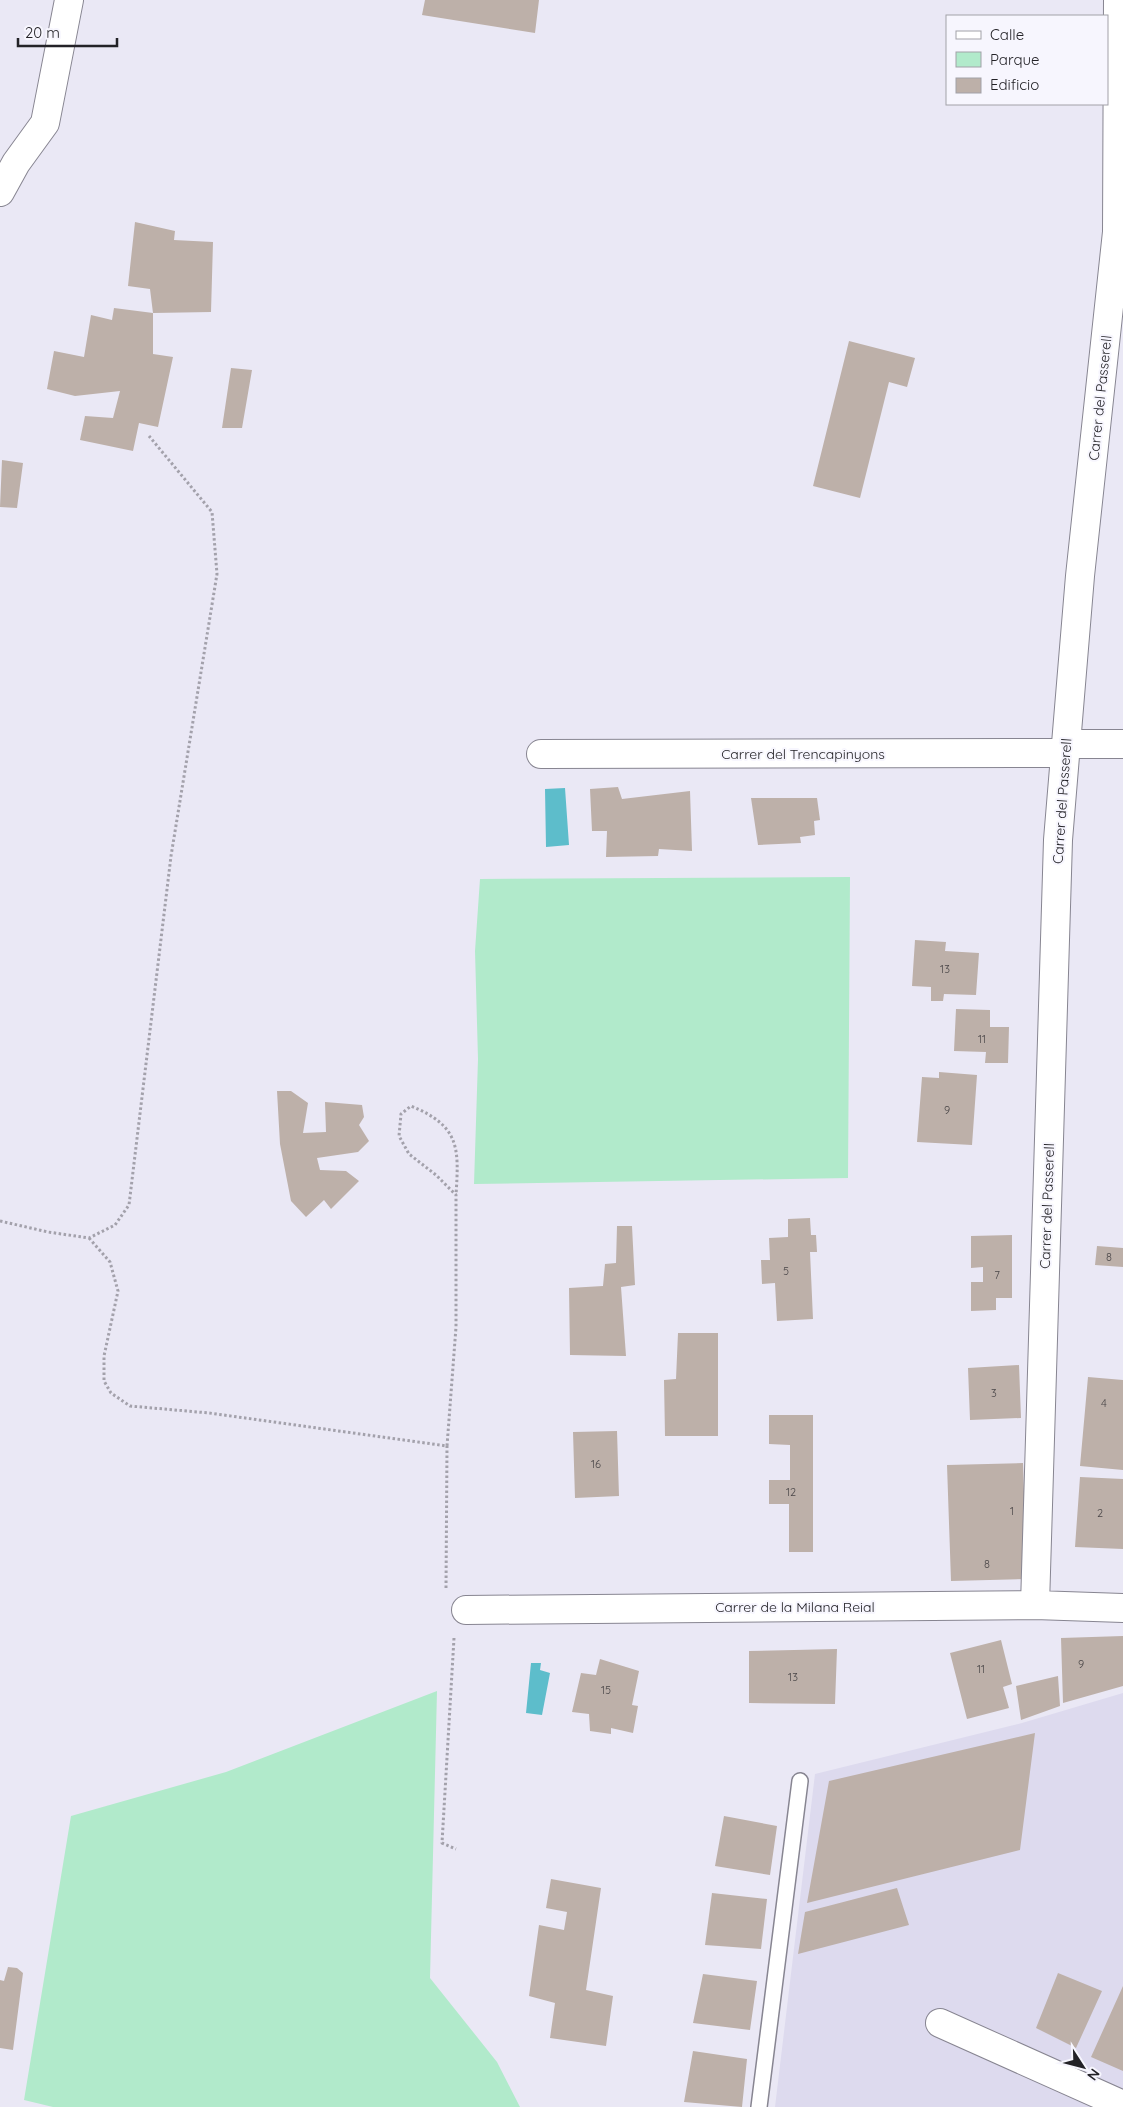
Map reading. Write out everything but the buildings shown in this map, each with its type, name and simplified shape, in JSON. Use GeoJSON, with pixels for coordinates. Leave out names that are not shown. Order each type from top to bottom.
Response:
{"type":"FeatureCollection","features":[{"type":"Feature","properties":{"kind":"street"},"geometry":{"type":"LineString","coordinates":[[0,192],[16,163],[45,123],[69,0]]}},
{"type":"Feature","properties":{"kind":"street","name":"Carrer del Passerell"},"geometry":{"type":"LineString","coordinates":[[1035,1605],[1058,850],[1080,576],[1117,232],[1118,0]]}},
{"type":"Feature","properties":{"kind":"street","name":"Carrer del Trencapinyons"},"geometry":{"type":"LineString","coordinates":[[541,754],[1066,749],[1123,744]]}},
{"type":"Feature","properties":{"kind":"street","name":"Carrer de la Milana Reial"},"geometry":{"type":"LineString","coordinates":[[466,1610],[1035,1605],[1123,1608]]}},
{"type":"Feature","properties":{"kind":"street"},"geometry":{"type":"LineString","coordinates":[[940,2024],[1123,2105]]}},
{"type":"Feature","properties":{"kind":"lane"},"geometry":{"type":"LineString","coordinates":[[759,2107],[800,1781]]}},
{"type":"Feature","properties":{"kind":"path"},"geometry":{"type":"LineString","coordinates":[[0,1221],[48,1232],[89,1238],[114,1225],[129,1205],[171,856],[217,574],[212,512],[149,436]]}},
{"type":"Feature","properties":{"kind":"path"},"geometry":{"type":"LineString","coordinates":[[456,1195],[436,1175],[409,1154],[399,1136],[401,1114],[411,1106],[430,1114],[450,1132],[458,1158],[456,1195],[456,1327],[447,1446],[448,1530],[446,1599],[466,1610],[454,1626],[442,1843],[456,1849]]}},
{"type":"Feature","properties":{"kind":"path"},"geometry":{"type":"LineString","coordinates":[[89,1238],[110,1262],[118,1291],[104,1356],[104,1381],[111,1393],[130,1406],[209,1413],[447,1446]]}},
{"type":"Feature","properties":{"kind":"shaded area"},"geometry":{"type":"Polygon","coordinates":[[[1123,1693],[1123,2107],[775,2107],[815,1774],[1022,1723],[1123,1693]]]}},
{"type":"Feature","properties":{"kind":"green space"},"geometry":{"type":"Polygon","coordinates":[[[850,877],[848,1178],[474,1184],[478,1059],[475,951],[480,879],[850,877]]]}},
{"type":"Feature","properties":{"kind":"green space"},"geometry":{"type":"Polygon","coordinates":[[[437,1691],[430,1978],[497,2062],[520,2107],[53,2107],[24,2100],[71,1816],[226,1772],[437,1691]]]}},
{"type":"Feature","properties":{"kind":"water"},"geometry":{"type":"Polygon","coordinates":[[[565,788],[569,845],[546,847],[545,789],[565,788]]]}},
{"type":"Feature","properties":{"kind":"water"},"geometry":{"type":"Polygon","coordinates":[[[531,1663],[541,1663],[540,1670],[550,1673],[542,1715],[526,1713],[531,1663]]]}}]}
